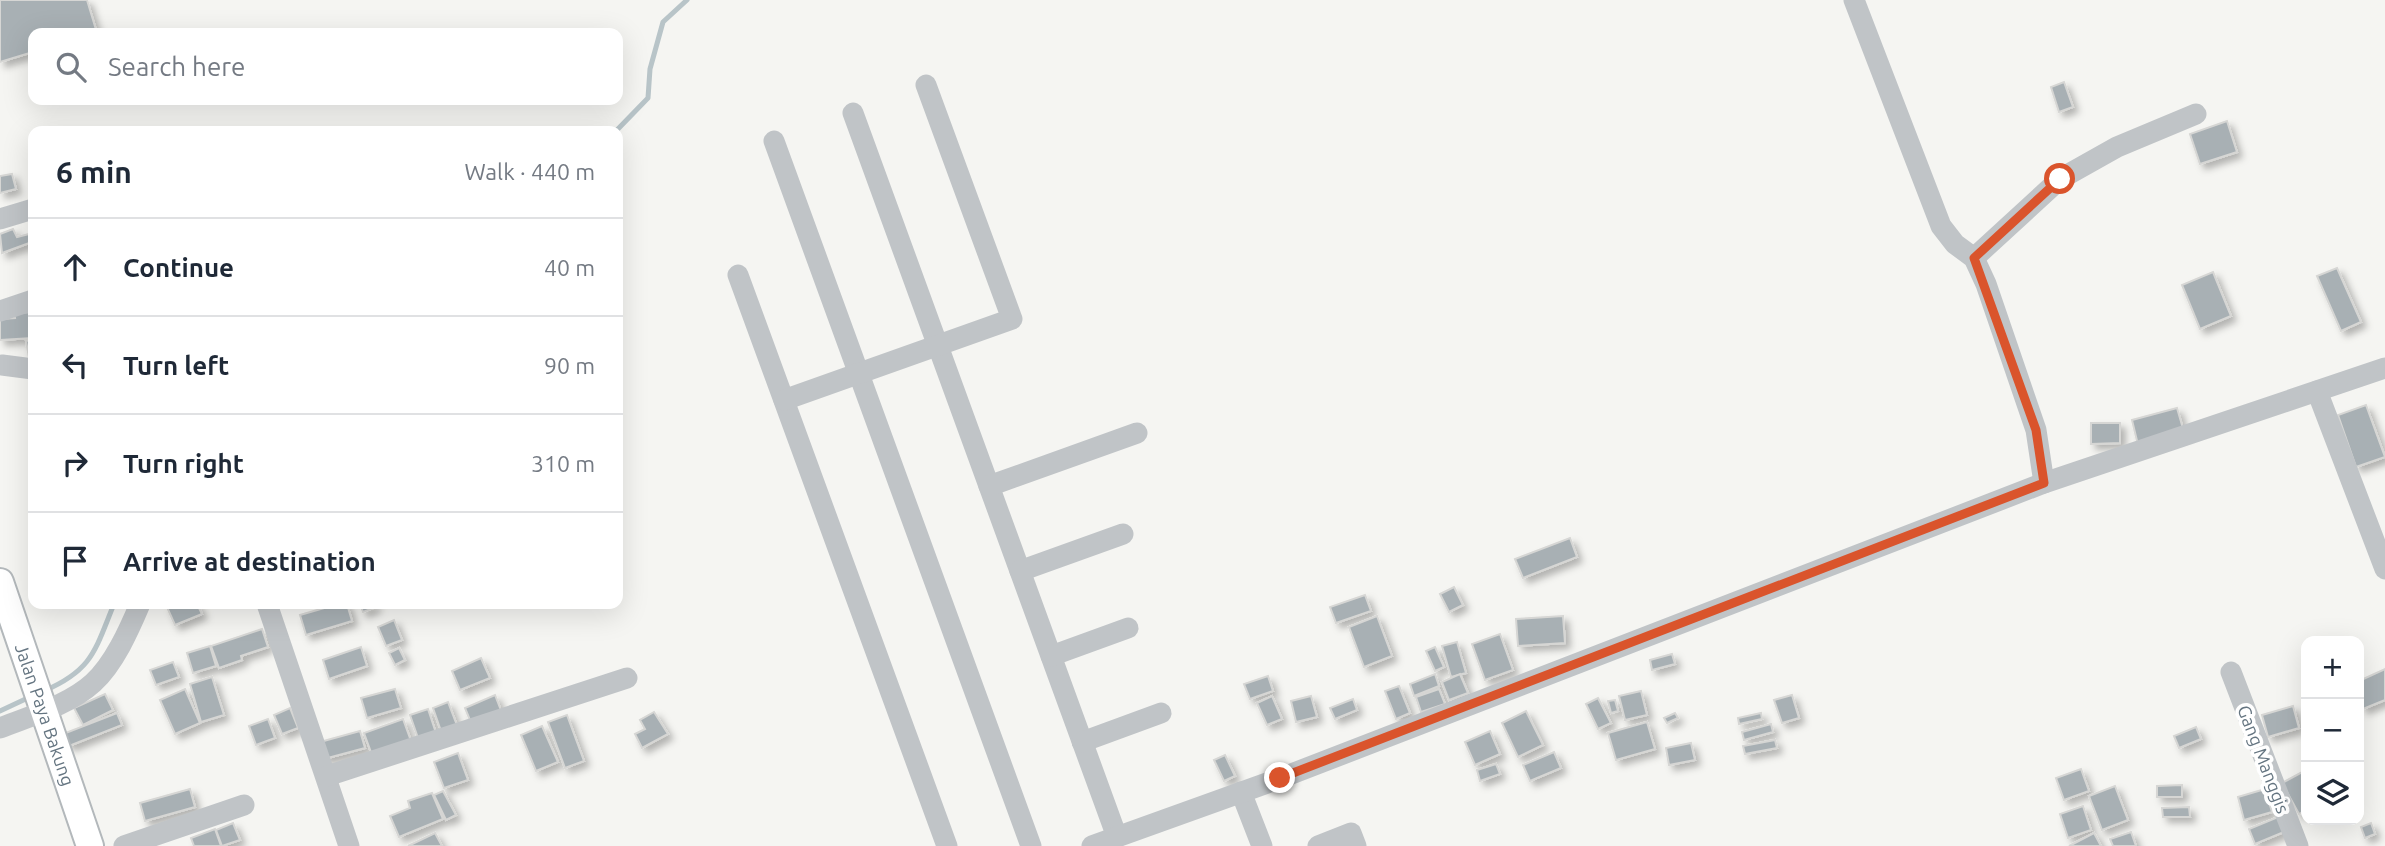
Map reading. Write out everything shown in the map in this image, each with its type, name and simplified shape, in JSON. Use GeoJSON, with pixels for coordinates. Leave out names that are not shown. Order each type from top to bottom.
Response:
{"type":"FeatureCollection","features":[{"type":"Feature","properties":{"kind":"main road","name":"Jalan Paya Bakung"},"geometry":{"type":"LineString","coordinates":[[2,597],[31,671],[90,846]]}},
{"type":"Feature","properties":{"kind":"street"},"geometry":{"type":"LineString","coordinates":[[1854,0],[1941,226],[1955,244],[1974,258],[2036,430],[2050,481]]}},
{"type":"Feature","properties":{"kind":"street"},"geometry":{"type":"LineString","coordinates":[[784,400],[1012,319],[926,85]]}},
{"type":"Feature","properties":{"kind":"street"},"geometry":{"type":"LineString","coordinates":[[853,113],[1117,837]]}},
{"type":"Feature","properties":{"kind":"street"},"geometry":{"type":"LineString","coordinates":[[1974,258],[2060,179],[2117,147],[2196,114]]}},
{"type":"Feature","properties":{"kind":"street"},"geometry":{"type":"LineString","coordinates":[[774,141],[1031,846]]}},
{"type":"Feature","properties":{"kind":"street"},"geometry":{"type":"LineString","coordinates":[[0,219],[28,211]]}},
{"type":"Feature","properties":{"kind":"street"},"geometry":{"type":"LineString","coordinates":[[738,275],[947,846]]}},
{"type":"Feature","properties":{"kind":"street"},"geometry":{"type":"LineString","coordinates":[[0,312],[28,302]]}},
{"type":"Feature","properties":{"kind":"street"},"geometry":{"type":"LineString","coordinates":[[1,364],[28,368]]}},
{"type":"Feature","properties":{"kind":"street"},"geometry":{"type":"LineString","coordinates":[[1091,846],[1241,792],[2050,481],[2385,368]]}},
{"type":"Feature","properties":{"kind":"street"},"geometry":{"type":"LineString","coordinates":[[2317,391],[2385,569]]}},
{"type":"Feature","properties":{"kind":"street"},"geometry":{"type":"LineString","coordinates":[[989,486],[1137,432]]}},
{"type":"Feature","properties":{"kind":"street"},"geometry":{"type":"LineString","coordinates":[[1020,571],[1124,534]]}},
{"type":"Feature","properties":{"kind":"street"},"geometry":{"type":"LineString","coordinates":[[0,728],[42,705],[94,682],[106,666],[137,609]]}},
{"type":"Feature","properties":{"kind":"street"},"geometry":{"type":"LineString","coordinates":[[269,609],[349,846]]}},
{"type":"Feature","properties":{"kind":"street"},"geometry":{"type":"LineString","coordinates":[[1051,656],[1128,628]]}},
{"type":"Feature","properties":{"kind":"street","name":"Gang Manggis"},"geometry":{"type":"LineString","coordinates":[[2231,672],[2298,846]]}},
{"type":"Feature","properties":{"kind":"street"},"geometry":{"type":"LineString","coordinates":[[327,776],[627,678]]}},
{"type":"Feature","properties":{"kind":"street"},"geometry":{"type":"LineString","coordinates":[[1082,742],[1161,713]]}},
{"type":"Feature","properties":{"kind":"street"},"geometry":{"type":"LineString","coordinates":[[1241,792],[1262,846]]}},
{"type":"Feature","properties":{"kind":"street"},"geometry":{"type":"LineString","coordinates":[[124,846],[244,805]]}},
{"type":"Feature","properties":{"kind":"street"},"geometry":{"type":"LineString","coordinates":[[1318,846],[1351,833],[1356,846]]}},
{"type":"Feature","properties":{"kind":"building"},"geometry":{"type":"Polygon","coordinates":[[[0,0],[87,0],[95,28],[28,28],[28,54],[0,62],[0,0]]]}},
{"type":"Feature","properties":{"kind":"building"},"geometry":{"type":"Polygon","coordinates":[[[2064,82],[2073,107],[2059,112],[2051,87],[2064,82]]]}},
{"type":"Feature","properties":{"kind":"building"},"geometry":{"type":"Polygon","coordinates":[[[2227,121],[2237,152],[2200,164],[2190,134],[2227,121]]]}},
{"type":"Feature","properties":{"kind":"building"},"geometry":{"type":"Polygon","coordinates":[[[12,174],[16,189],[0,193],[0,176],[12,174]]]}},
{"type":"Feature","properties":{"kind":"building"},"geometry":{"type":"Polygon","coordinates":[[[13,229],[17,237],[28,234],[28,243],[2,253],[0,234],[13,229]]]}},
{"type":"Feature","properties":{"kind":"building"},"geometry":{"type":"Polygon","coordinates":[[[2337,268],[2361,322],[2341,331],[2317,276],[2337,268]]]}},
{"type":"Feature","properties":{"kind":"building"},"geometry":{"type":"Polygon","coordinates":[[[2213,272],[2231,316],[2200,329],[2182,285],[2213,272]]]}},
{"type":"Feature","properties":{"kind":"building"},"geometry":{"type":"Polygon","coordinates":[[[28,312],[28,338],[0,340],[0,319],[15,318],[14,313],[28,312]]]}},
{"type":"Feature","properties":{"kind":"building"},"geometry":{"type":"Polygon","coordinates":[[[2366,405],[2385,457],[2356,467],[2338,415],[2366,405]]]}},
{"type":"Feature","properties":{"kind":"building"},"geometry":{"type":"Polygon","coordinates":[[[2177,408],[2184,432],[2138,445],[2132,420],[2177,408]]]}},
{"type":"Feature","properties":{"kind":"building"},"geometry":{"type":"Polygon","coordinates":[[[2091,423],[2120,423],[2120,443],[2091,444],[2091,423]]]}},
{"type":"Feature","properties":{"kind":"building"},"geometry":{"type":"Polygon","coordinates":[[[1570,538],[1577,557],[1523,578],[1515,559],[1570,538]]]}},
{"type":"Feature","properties":{"kind":"building"},"geometry":{"type":"Polygon","coordinates":[[[1454,587],[1463,605],[1449,612],[1440,594],[1454,587]]]}},
{"type":"Feature","properties":{"kind":"building"},"geometry":{"type":"Polygon","coordinates":[[[1365,595],[1371,611],[1336,623],[1330,607],[1365,595]]]}},
{"type":"Feature","properties":{"kind":"building"},"geometry":{"type":"Polygon","coordinates":[[[168,609],[200,609],[202,614],[175,625],[168,609]]]}},
{"type":"Feature","properties":{"kind":"building"},"geometry":{"type":"Polygon","coordinates":[[[321,609],[348,609],[352,621],[306,635],[300,615],[321,609]]]}},
{"type":"Feature","properties":{"kind":"building"},"geometry":{"type":"Polygon","coordinates":[[[1377,616],[1392,656],[1364,667],[1349,627],[1377,616]]]}},
{"type":"Feature","properties":{"kind":"building"},"geometry":{"type":"Polygon","coordinates":[[[1563,616],[1565,643],[1518,646],[1516,619],[1563,616]]]}},
{"type":"Feature","properties":{"kind":"building"},"geometry":{"type":"Polygon","coordinates":[[[394,620],[402,640],[386,646],[378,627],[394,620]]]}},
{"type":"Feature","properties":{"kind":"building"},"geometry":{"type":"Polygon","coordinates":[[[262,629],[268,647],[241,656],[242,660],[219,668],[211,646],[262,629]]]}},
{"type":"Feature","properties":{"kind":"building"},"geometry":{"type":"Polygon","coordinates":[[[1500,634],[1513,670],[1485,680],[1472,644],[1500,634]]]}},
{"type":"Feature","properties":{"kind":"building"},"geometry":{"type":"Polygon","coordinates":[[[1457,642],[1466,673],[1451,677],[1442,646],[1457,642]]]}},
{"type":"Feature","properties":{"kind":"building"},"geometry":{"type":"Polygon","coordinates":[[[210,646],[216,666],[193,673],[187,653],[210,646]]]}},
{"type":"Feature","properties":{"kind":"building"},"geometry":{"type":"Polygon","coordinates":[[[361,647],[367,666],[329,679],[323,660],[361,647]]]}},
{"type":"Feature","properties":{"kind":"building"},"geometry":{"type":"Polygon","coordinates":[[[1435,647],[1444,667],[1435,671],[1426,651],[1435,647]]]}},
{"type":"Feature","properties":{"kind":"building"},"geometry":{"type":"Polygon","coordinates":[[[399,648],[405,660],[395,665],[389,653],[399,648]]]}},
{"type":"Feature","properties":{"kind":"building"},"geometry":{"type":"Polygon","coordinates":[[[1672,654],[1675,664],[1652,670],[1650,660],[1672,654]]]}},
{"type":"Feature","properties":{"kind":"building"},"geometry":{"type":"Polygon","coordinates":[[[481,658],[490,678],[460,690],[452,671],[481,658]]]}},
{"type":"Feature","properties":{"kind":"building"},"geometry":{"type":"Polygon","coordinates":[[[173,662],[179,677],[156,685],[150,670],[173,662]]]}},
{"type":"Feature","properties":{"kind":"building"},"geometry":{"type":"Polygon","coordinates":[[[2385,669],[2385,700],[2364,709],[2364,679],[2385,669]]]}},
{"type":"Feature","properties":{"kind":"building"},"geometry":{"type":"Polygon","coordinates":[[[1435,674],[1439,686],[1414,696],[1410,684],[1435,674]]]}},
{"type":"Feature","properties":{"kind":"building"},"geometry":{"type":"Polygon","coordinates":[[[1460,674],[1468,693],[1449,700],[1442,682],[1460,674]]]}},
{"type":"Feature","properties":{"kind":"building"},"geometry":{"type":"Polygon","coordinates":[[[1268,676],[1273,691],[1250,699],[1244,684],[1268,676]]]}},
{"type":"Feature","properties":{"kind":"building"},"geometry":{"type":"Polygon","coordinates":[[[212,677],[224,715],[201,722],[190,684],[212,677]]]}},
{"type":"Feature","properties":{"kind":"building"},"geometry":{"type":"Polygon","coordinates":[[[1399,686],[1410,713],[1396,719],[1385,691],[1399,686]]]}},
{"type":"Feature","properties":{"kind":"building"},"geometry":{"type":"Polygon","coordinates":[[[185,689],[200,723],[175,734],[160,700],[185,689]]]}},
{"type":"Feature","properties":{"kind":"building"},"geometry":{"type":"Polygon","coordinates":[[[395,689],[401,708],[367,718],[361,698],[395,689]]]}},
{"type":"Feature","properties":{"kind":"building"},"geometry":{"type":"Polygon","coordinates":[[[1439,689],[1445,704],[1421,712],[1416,697],[1439,689]]]}},
{"type":"Feature","properties":{"kind":"building"},"geometry":{"type":"Polygon","coordinates":[[[1641,691],[1647,715],[1625,720],[1619,696],[1641,691]]]}},
{"type":"Feature","properties":{"kind":"building"},"geometry":{"type":"Polygon","coordinates":[[[105,694],[113,710],[83,725],[74,708],[105,694]]]}},
{"type":"Feature","properties":{"kind":"building"},"geometry":{"type":"Polygon","coordinates":[[[495,695],[502,713],[472,725],[465,708],[495,695]]]}},
{"type":"Feature","properties":{"kind":"building"},"geometry":{"type":"Polygon","coordinates":[[[1792,695],[1799,718],[1782,723],[1774,700],[1792,695]]]}},
{"type":"Feature","properties":{"kind":"building"},"geometry":{"type":"Polygon","coordinates":[[[1272,696],[1282,719],[1267,725],[1257,703],[1272,696]]]}},
{"type":"Feature","properties":{"kind":"building"},"geometry":{"type":"Polygon","coordinates":[[[1311,696],[1317,717],[1296,722],[1291,701],[1311,696]]]}},
{"type":"Feature","properties":{"kind":"building"},"geometry":{"type":"Polygon","coordinates":[[[1598,698],[1611,723],[1598,729],[1586,704],[1598,698]]]}},
{"type":"Feature","properties":{"kind":"building"},"geometry":{"type":"Polygon","coordinates":[[[1353,699],[1357,710],[1335,719],[1330,708],[1353,699]]]}},
{"type":"Feature","properties":{"kind":"building"},"geometry":{"type":"Polygon","coordinates":[[[1615,700],[1618,711],[1611,713],[1608,701],[1615,700]]]}},
{"type":"Feature","properties":{"kind":"building"},"geometry":{"type":"Polygon","coordinates":[[[448,702],[458,728],[442,734],[433,708],[448,702]]]}},
{"type":"Feature","properties":{"kind":"building"},"geometry":{"type":"Polygon","coordinates":[[[2293,706],[2299,728],[2268,737],[2262,715],[2293,706]]]}},
{"type":"Feature","properties":{"kind":"building"},"geometry":{"type":"Polygon","coordinates":[[[290,708],[298,728],[282,734],[274,715],[290,708]]]}},
{"type":"Feature","properties":{"kind":"building"},"geometry":{"type":"Polygon","coordinates":[[[428,709],[436,733],[418,738],[410,715],[428,709]]]}},
{"type":"Feature","properties":{"kind":"building"},"geometry":{"type":"Polygon","coordinates":[[[1526,711],[1543,745],[1518,757],[1502,723],[1526,711]]]}},
{"type":"Feature","properties":{"kind":"building"},"geometry":{"type":"Polygon","coordinates":[[[654,712],[668,734],[642,748],[635,734],[645,729],[640,720],[654,712]]]}},
{"type":"Feature","properties":{"kind":"building"},"geometry":{"type":"Polygon","coordinates":[[[117,713],[122,725],[69,746],[63,734],[117,713]]]}},
{"type":"Feature","properties":{"kind":"building"},"geometry":{"type":"Polygon","coordinates":[[[1675,713],[1678,718],[1667,723],[1664,718],[1675,713]]]}},
{"type":"Feature","properties":{"kind":"building"},"geometry":{"type":"Polygon","coordinates":[[[1761,713],[1762,719],[1739,724],[1738,718],[1761,713]]]}},
{"type":"Feature","properties":{"kind":"building"},"geometry":{"type":"Polygon","coordinates":[[[567,715],[584,761],[565,768],[548,722],[567,715]]]}},
{"type":"Feature","properties":{"kind":"building"},"geometry":{"type":"Polygon","coordinates":[[[268,719],[275,738],[256,745],[249,726],[268,719]]]}},
{"type":"Feature","properties":{"kind":"building"},"geometry":{"type":"Polygon","coordinates":[[[403,719],[411,741],[372,755],[364,733],[403,719]]]}},
{"type":"Feature","properties":{"kind":"building"},"geometry":{"type":"Polygon","coordinates":[[[1647,722],[1655,749],[1616,760],[1608,733],[1647,722]]]}},
{"type":"Feature","properties":{"kind":"building"},"geometry":{"type":"Polygon","coordinates":[[[1771,724],[1773,732],[1744,740],[1742,732],[1771,724]]]}},
{"type":"Feature","properties":{"kind":"building"},"geometry":{"type":"Polygon","coordinates":[[[542,726],[558,762],[536,771],[521,735],[542,726]]]}},
{"type":"Feature","properties":{"kind":"building"},"geometry":{"type":"Polygon","coordinates":[[[2196,727],[2201,739],[2179,748],[2174,736],[2196,727]]]}},
{"type":"Feature","properties":{"kind":"building"},"geometry":{"type":"Polygon","coordinates":[[[360,731],[365,748],[324,759],[320,742],[360,731]]]}},
{"type":"Feature","properties":{"kind":"building"},"geometry":{"type":"Polygon","coordinates":[[[1490,731],[1500,754],[1475,765],[1465,742],[1490,731]]]}},
{"type":"Feature","properties":{"kind":"building"},"geometry":{"type":"Polygon","coordinates":[[[1775,740],[1777,748],[1745,754],[1743,746],[1775,740]]]}},
{"type":"Feature","properties":{"kind":"building"},"geometry":{"type":"Polygon","coordinates":[[[1691,743],[1695,760],[1669,765],[1666,748],[1691,743]]]}},
{"type":"Feature","properties":{"kind":"building"},"geometry":{"type":"Polygon","coordinates":[[[1554,752],[1561,768],[1530,781],[1523,765],[1554,752]]]}},
{"type":"Feature","properties":{"kind":"building"},"geometry":{"type":"Polygon","coordinates":[[[458,753],[468,780],[444,788],[434,762],[458,753]]]}},
{"type":"Feature","properties":{"kind":"building"},"geometry":{"type":"Polygon","coordinates":[[[1225,755],[1235,776],[1224,781],[1214,760],[1225,755]]]}},
{"type":"Feature","properties":{"kind":"building"},"geometry":{"type":"Polygon","coordinates":[[[1496,764],[1500,774],[1480,781],[1477,770],[1496,764]]]}},
{"type":"Feature","properties":{"kind":"building"},"geometry":{"type":"Polygon","coordinates":[[[2081,769],[2089,791],[2064,800],[2056,778],[2081,769]]]}},
{"type":"Feature","properties":{"kind":"building"},"geometry":{"type":"Polygon","coordinates":[[[2301,773],[2301,813],[2299,814],[2282,783],[2301,773]]]}},
{"type":"Feature","properties":{"kind":"building"},"geometry":{"type":"Polygon","coordinates":[[[2182,785],[2182,797],[2157,797],[2157,786],[2182,785]]]}},
{"type":"Feature","properties":{"kind":"building"},"geometry":{"type":"Polygon","coordinates":[[[2115,786],[2128,820],[2102,830],[2089,796],[2115,786]]]}},
{"type":"Feature","properties":{"kind":"building"},"geometry":{"type":"Polygon","coordinates":[[[190,789],[195,807],[145,821],[140,803],[190,789]]]}},
{"type":"Feature","properties":{"kind":"building"},"geometry":{"type":"Polygon","coordinates":[[[2265,789],[2272,812],[2244,820],[2238,797],[2265,789]]]}},
{"type":"Feature","properties":{"kind":"building"},"geometry":{"type":"Polygon","coordinates":[[[443,791],[456,815],[446,820],[434,795],[443,791]]]}},
{"type":"Feature","properties":{"kind":"building"},"geometry":{"type":"Polygon","coordinates":[[[432,793],[443,819],[399,837],[390,816],[410,808],[408,801],[432,793]]]}},
{"type":"Feature","properties":{"kind":"building"},"geometry":{"type":"Polygon","coordinates":[[[2083,806],[2091,830],[2068,838],[2060,814],[2083,806]]]}},
{"type":"Feature","properties":{"kind":"building"},"geometry":{"type":"Polygon","coordinates":[[[2189,807],[2190,817],[2163,817],[2162,808],[2189,807]]]}},
{"type":"Feature","properties":{"kind":"building"},"geometry":{"type":"Polygon","coordinates":[[[2278,817],[2284,832],[2255,844],[2249,829],[2278,817]]]}},
{"type":"Feature","properties":{"kind":"building"},"geometry":{"type":"Polygon","coordinates":[[[233,823],[240,840],[222,846],[216,830],[233,823]]]}},
{"type":"Feature","properties":{"kind":"building"},"geometry":{"type":"Polygon","coordinates":[[[2371,823],[2375,834],[2365,838],[2361,827],[2371,823]]]}},
{"type":"Feature","properties":{"kind":"building"},"geometry":{"type":"Polygon","coordinates":[[[215,829],[221,846],[194,846],[191,838],[215,829]]]}},
{"type":"Feature","properties":{"kind":"building"},"geometry":{"type":"Polygon","coordinates":[[[2131,832],[2136,846],[2113,846],[2110,839],[2131,832]]]}},
{"type":"Feature","properties":{"kind":"building"},"geometry":{"type":"Polygon","coordinates":[[[435,833],[442,846],[408,846],[435,833]]]}},
{"type":"Feature","properties":{"kind":"building"},"geometry":{"type":"Polygon","coordinates":[[[2094,833],[2101,846],[2069,846],[2094,833]]]}},
{"type":"Feature","properties":{"kind":"waterway"},"geometry":{"type":"LineString","coordinates":[[621,126],[648,98],[650,69],[663,22],[687,0]]}},
{"type":"Feature","properties":{"kind":"waterway"},"geometry":{"type":"LineString","coordinates":[[44,691],[73,675],[83,666],[96,646],[112,609]]}},
{"type":"Feature","properties":{"kind":"waterway"},"geometry":{"type":"LineString","coordinates":[[0,711],[32,696]]}},
{"type":"Feature","properties":{"kind":"route"},"geometry":{"type":"LineString","coordinates":[[1280,778],[2044,483],[2036,430],[1986,284],[1974,258],[2060,179]]}}]}
